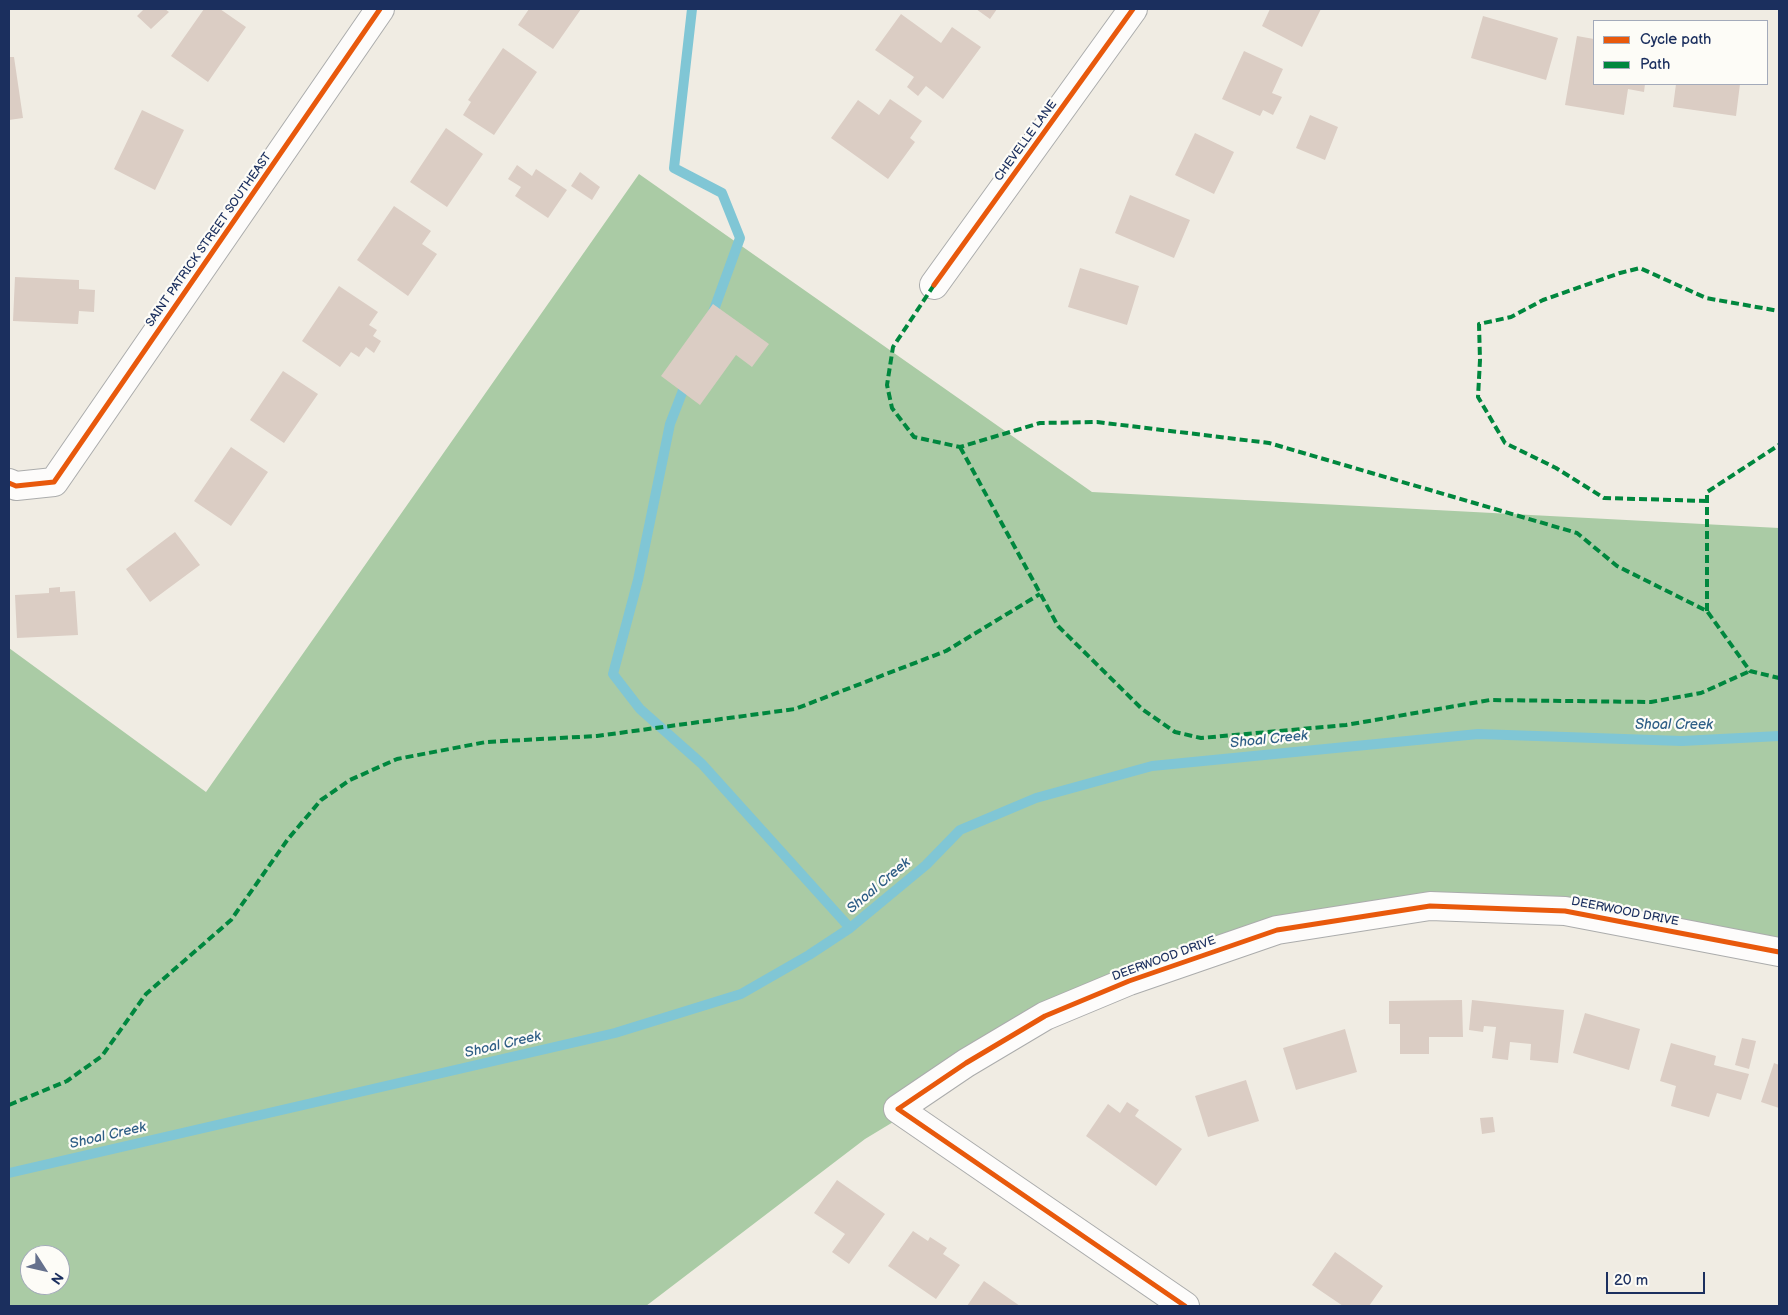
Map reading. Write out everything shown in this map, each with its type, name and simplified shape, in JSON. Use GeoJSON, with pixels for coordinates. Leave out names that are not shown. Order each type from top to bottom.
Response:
{"type":"FeatureCollection","features":[{"type":"Feature","properties":{"kind":"street","name":"SAINT PATRICK STREET SOUTHEAST"},"geometry":{"type":"LineString","coordinates":[[9,483],[16,486],[54,482],[380,9]]}},
{"type":"Feature","properties":{"kind":"street","name":"CHEVELLE LANE"},"geometry":{"type":"LineString","coordinates":[[934,285],[1133,9]]}},
{"type":"Feature","properties":{"kind":"street","name":"DEERWOOD DRIVE"},"geometry":{"type":"LineString","coordinates":[[1185,1306],[898,1109],[966,1063],[1045,1016],[1129,981],[1277,930],[1430,906],[1565,911],[1779,952]]}},
{"type":"Feature","properties":{"kind":"green space"},"geometry":{"type":"Polygon","coordinates":[[[639,174],[1092,492],[1779,528],[1779,952],[1443,902],[1125,982],[865,1139],[646,1306],[9,1306],[9,648],[206,792],[639,174]]]}},
{"type":"Feature","properties":{"kind":"building"},"geometry":{"type":"Polygon","coordinates":[[[144,9],[165,9],[169,12],[151,29],[137,16],[144,9]]]}},
{"type":"Feature","properties":{"kind":"building"},"geometry":{"type":"Polygon","coordinates":[[[204,9],[220,9],[246,27],[208,82],[171,56],[204,9]]]}},
{"type":"Feature","properties":{"kind":"building"},"geometry":{"type":"Polygon","coordinates":[[[529,9],[581,9],[553,49],[518,25],[529,9]]]}},
{"type":"Feature","properties":{"kind":"building"},"geometry":{"type":"Polygon","coordinates":[[[976,9],[997,9],[990,19],[976,9]]]}},
{"type":"Feature","properties":{"kind":"building"},"geometry":{"type":"Polygon","coordinates":[[[1270,9],[1321,9],[1302,47],[1262,26],[1270,9]]]}},
{"type":"Feature","properties":{"kind":"building"},"geometry":{"type":"Polygon","coordinates":[[[901,14],[941,43],[952,27],[981,47],[943,99],[926,86],[918,96],[907,87],[914,77],[875,50],[901,14]]]}},
{"type":"Feature","properties":{"kind":"building"},"geometry":{"type":"Polygon","coordinates":[[[1483,16],[1558,38],[1546,80],[1471,58],[1483,16]]]}},
{"type":"Feature","properties":{"kind":"building"},"geometry":{"type":"Polygon","coordinates":[[[1577,36],[1593,39],[1593,85],[1645,85],[1644,92],[1628,89],[1624,115],[1565,105],[1577,36]]]}},
{"type":"Feature","properties":{"kind":"building"},"geometry":{"type":"Polygon","coordinates":[[[503,48],[537,72],[494,135],[463,115],[471,102],[468,100],[503,48]]]}},
{"type":"Feature","properties":{"kind":"building"},"geometry":{"type":"Polygon","coordinates":[[[1244,51],[1283,69],[1272,93],[1282,97],[1273,115],[1263,110],[1260,116],[1222,99],[1244,51]]]}},
{"type":"Feature","properties":{"kind":"building"},"geometry":{"type":"Polygon","coordinates":[[[9,57],[14,57],[23,118],[9,120],[9,57]]]}},
{"type":"Feature","properties":{"kind":"building"},"geometry":{"type":"Polygon","coordinates":[[[1676,85],[1740,85],[1736,116],[1673,107],[1676,85]]]}},
{"type":"Feature","properties":{"kind":"building"},"geometry":{"type":"Polygon","coordinates":[[[890,99],[922,121],[910,138],[915,142],[888,179],[831,138],[858,100],[879,115],[890,99]]]}},
{"type":"Feature","properties":{"kind":"building"},"geometry":{"type":"Polygon","coordinates":[[[142,110],[184,130],[155,190],[114,169],[142,110]]]}},
{"type":"Feature","properties":{"kind":"building"},"geometry":{"type":"Polygon","coordinates":[[[1310,115],[1338,127],[1325,160],[1296,148],[1310,115]]]}},
{"type":"Feature","properties":{"kind":"building"},"geometry":{"type":"Polygon","coordinates":[[[446,128],[483,154],[447,207],[410,182],[446,128]]]}},
{"type":"Feature","properties":{"kind":"building"},"geometry":{"type":"Polygon","coordinates":[[[1195,133],[1234,152],[1214,194],[1175,175],[1195,133]]]}},
{"type":"Feature","properties":{"kind":"building"},"geometry":{"type":"Polygon","coordinates":[[[517,165],[532,176],[536,169],[567,190],[548,218],[515,196],[521,187],[508,179],[517,165]]]}},
{"type":"Feature","properties":{"kind":"building"},"geometry":{"type":"Polygon","coordinates":[[[580,172],[600,187],[592,200],[571,186],[580,172]]]}},
{"type":"Feature","properties":{"kind":"building"},"geometry":{"type":"Polygon","coordinates":[[[1130,195],[1190,220],[1174,258],[1115,233],[1130,195]]]}},
{"type":"Feature","properties":{"kind":"building"},"geometry":{"type":"Polygon","coordinates":[[[394,206],[431,231],[422,244],[437,254],[408,296],[357,260],[394,206]]]}},
{"type":"Feature","properties":{"kind":"building"},"geometry":{"type":"Polygon","coordinates":[[[1080,268],[1139,286],[1127,325],[1068,307],[1080,268]]]}},
{"type":"Feature","properties":{"kind":"building"},"geometry":{"type":"Polygon","coordinates":[[[15,277],[79,280],[79,289],[95,290],[94,312],[79,311],[78,324],[13,321],[15,277]]]}},
{"type":"Feature","properties":{"kind":"building"},"geometry":{"type":"Polygon","coordinates":[[[339,286],[378,312],[369,325],[377,330],[373,336],[381,341],[374,353],[366,347],[359,357],[351,352],[340,367],[302,341],[339,286]]]}},
{"type":"Feature","properties":{"kind":"building"},"geometry":{"type":"Polygon","coordinates":[[[713,304],[769,344],[752,367],[736,355],[700,405],[661,376],[713,304]]]}},
{"type":"Feature","properties":{"kind":"building"},"geometry":{"type":"Polygon","coordinates":[[[283,371],[318,394],[284,443],[250,420],[283,371]]]}},
{"type":"Feature","properties":{"kind":"building"},"geometry":{"type":"Polygon","coordinates":[[[231,447],[268,472],[231,526],[194,501],[231,447]]]}},
{"type":"Feature","properties":{"kind":"building"},"geometry":{"type":"Polygon","coordinates":[[[175,532],[200,565],[150,602],[126,569],[175,532]]]}},
{"type":"Feature","properties":{"kind":"building"},"geometry":{"type":"Polygon","coordinates":[[[60,587],[60,592],[75,591],[78,635],[17,638],[15,595],[49,593],[49,588],[60,587]]]}},
{"type":"Feature","properties":{"kind":"building"},"geometry":{"type":"Polygon","coordinates":[[[1462,1000],[1463,1037],[1429,1037],[1429,1054],[1400,1054],[1400,1024],[1389,1024],[1389,1001],[1462,1000]]]}},
{"type":"Feature","properties":{"kind":"building"},"geometry":{"type":"Polygon","coordinates":[[[1472,1000],[1564,1010],[1558,1063],[1530,1060],[1531,1044],[1510,1042],[1508,1060],[1492,1058],[1496,1027],[1484,1026],[1483,1032],[1469,1030],[1472,1000]]]}},
{"type":"Feature","properties":{"kind":"building"},"geometry":{"type":"Polygon","coordinates":[[[1585,1013],[1640,1029],[1629,1070],[1573,1053],[1585,1013]]]}},
{"type":"Feature","properties":{"kind":"building"},"geometry":{"type":"Polygon","coordinates":[[[1345,1029],[1357,1072],[1296,1090],[1283,1048],[1345,1029]]]}},
{"type":"Feature","properties":{"kind":"building"},"geometry":{"type":"Polygon","coordinates":[[[1742,1038],[1756,1041],[1749,1069],[1735,1065],[1742,1038]]]}},
{"type":"Feature","properties":{"kind":"building"},"geometry":{"type":"Polygon","coordinates":[[[1671,1043],[1716,1056],[1714,1065],[1749,1074],[1741,1100],[1717,1093],[1709,1117],[1671,1106],[1676,1086],[1660,1081],[1671,1043]]]}},
{"type":"Feature","properties":{"kind":"building"},"geometry":{"type":"Polygon","coordinates":[[[1774,1063],[1779,1065],[1779,1108],[1761,1102],[1774,1063]]]}},
{"type":"Feature","properties":{"kind":"building"},"geometry":{"type":"Polygon","coordinates":[[[1246,1080],[1259,1121],[1208,1137],[1195,1096],[1246,1080]]]}},
{"type":"Feature","properties":{"kind":"building"},"geometry":{"type":"Polygon","coordinates":[[[1127,1102],[1139,1110],[1135,1116],[1182,1149],[1156,1186],[1086,1136],[1108,1104],[1120,1113],[1127,1102]]]}},
{"type":"Feature","properties":{"kind":"building"},"geometry":{"type":"Polygon","coordinates":[[[1493,1117],[1495,1132],[1482,1134],[1480,1118],[1493,1117]]]}},
{"type":"Feature","properties":{"kind":"building"},"geometry":{"type":"Polygon","coordinates":[[[837,1180],[885,1214],[849,1264],[832,1252],[845,1234],[814,1213],[837,1180]]]}},
{"type":"Feature","properties":{"kind":"building"},"geometry":{"type":"Polygon","coordinates":[[[913,1231],[928,1241],[930,1237],[947,1248],[943,1254],[960,1265],[936,1299],[888,1266],[913,1231]]]}},
{"type":"Feature","properties":{"kind":"building"},"geometry":{"type":"Polygon","coordinates":[[[1335,1252],[1383,1286],[1369,1306],[1343,1306],[1312,1285],[1335,1252]]]}},
{"type":"Feature","properties":{"kind":"building"},"geometry":{"type":"Polygon","coordinates":[[[984,1281],[1020,1306],[967,1306],[984,1281]]]}},
{"type":"Feature","properties":{"kind":"waterway"},"geometry":{"type":"LineString","coordinates":[[692,9],[674,168],[722,193],[740,238],[711,318]]}},
{"type":"Feature","properties":{"kind":"waterway"},"geometry":{"type":"LineString","coordinates":[[687,380],[670,424],[638,580],[613,674],[640,709],[702,764],[850,928]]}},
{"type":"Feature","properties":{"kind":"waterway","name":"Shoal Creek"},"geometry":{"type":"LineString","coordinates":[[9,1173],[615,1033],[741,994],[809,955],[850,928],[926,865],[960,830],[1036,798],[1152,766],[1478,734],[1682,741],[1779,736]]}},
{"type":"Feature","properties":{"kind":"marked path"},"geometry":{"type":"LineString","coordinates":[[1707,501],[1604,498],[1556,468],[1505,443],[1478,397],[1479,324],[1511,317],[1543,300],[1620,273],[1640,268],[1706,298],[1779,311]]}},
{"type":"Feature","properties":{"kind":"marked path"},"geometry":{"type":"LineString","coordinates":[[934,285],[893,347],[887,385],[892,408],[914,437],[960,447],[1040,423],[1097,422],[1269,443],[1577,533],[1617,566],[1707,611],[1750,671],[1779,678]]}},
{"type":"Feature","properties":{"kind":"marked path"},"geometry":{"type":"LineString","coordinates":[[1707,611],[1707,492],[1779,445]]}},
{"type":"Feature","properties":{"kind":"marked path"},"geometry":{"type":"LineString","coordinates":[[960,447],[1058,626],[1142,709],[1175,732],[1201,738],[1346,725],[1490,700],[1651,702],[1701,693],[1750,671]]}},
{"type":"Feature","properties":{"kind":"marked path"},"geometry":{"type":"LineString","coordinates":[[9,1105],[67,1081],[102,1056],[146,994],[231,920],[288,839],[321,800],[350,780],[397,759],[486,742],[597,736],[795,709],[946,651],[1040,594]]}},
{"type":"Feature","properties":{"kind":"cycle path"},"geometry":{"type":"LineString","coordinates":[[9,483],[16,486],[54,482],[380,9]]}},
{"type":"Feature","properties":{"kind":"cycle path"},"geometry":{"type":"LineString","coordinates":[[934,285],[1133,9]]}},
{"type":"Feature","properties":{"kind":"cycle path"},"geometry":{"type":"LineString","coordinates":[[1185,1306],[898,1109],[966,1063],[1045,1016],[1129,981],[1277,930],[1430,906],[1565,911],[1779,952]]}}]}
